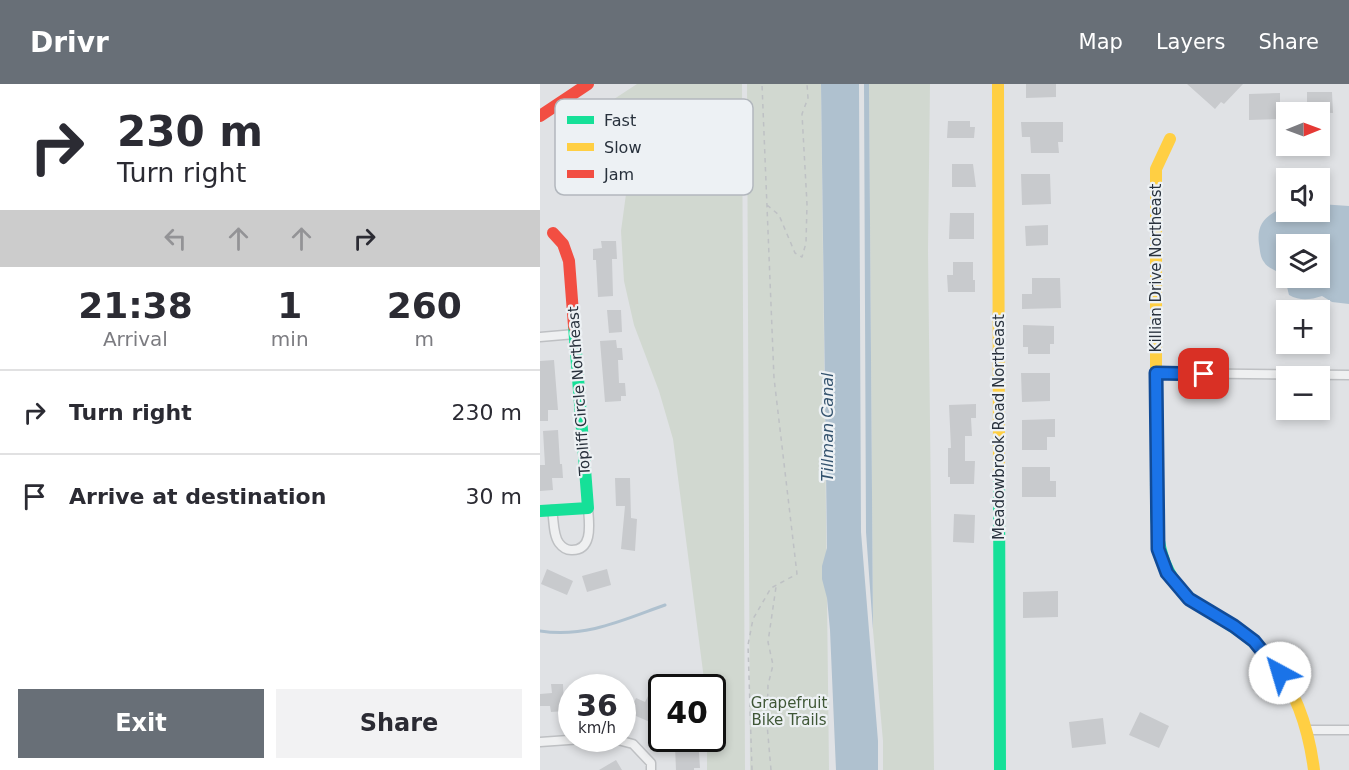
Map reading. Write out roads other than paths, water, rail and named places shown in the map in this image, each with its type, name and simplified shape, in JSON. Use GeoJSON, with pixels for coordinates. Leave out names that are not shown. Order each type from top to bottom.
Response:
{"type":"FeatureCollection","features":[{"type":"Feature","properties":{"kind":"main road"},"geometry":{"type":"LineString","coordinates":[[566,99],[588,84]]}},
{"type":"Feature","properties":{"kind":"main road","name":"Meadowbrook Road Northeast"},"geometry":{"type":"LineString","coordinates":[[998,84],[1000,770]]}},
{"type":"Feature","properties":{"kind":"main road"},"geometry":{"type":"LineString","coordinates":[[540,116],[555,106]]}},
{"type":"Feature","properties":{"kind":"main road","name":"Killian Drive Northeast"},"geometry":{"type":"LineString","coordinates":[[1170,139],[1156,169],[1156,527],[1158,549],[1167,573],[1189,599],[1234,626],[1254,641],[1270,658],[1291,688],[1307,730],[1314,770]]}},
{"type":"Feature","properties":{"kind":"main road","name":"Topliff Circle Northeast"},"geometry":{"type":"LineString","coordinates":[[553,233],[563,244],[570,261],[588,508]]}},
{"type":"Feature","properties":{"kind":"main road"},"geometry":{"type":"LineString","coordinates":[[546,511],[588,508]]}},
{"type":"Feature","properties":{"kind":"street"},"geometry":{"type":"LineString","coordinates":[[540,337],[575,334]]}},
{"type":"Feature","properties":{"kind":"street"},"geometry":{"type":"LineString","coordinates":[[1156,373],[1349,375]]}},
{"type":"Feature","properties":{"kind":"street"},"geometry":{"type":"LineString","coordinates":[[546,511],[559,544],[572,550],[582,546],[590,532],[588,508]]}},
{"type":"Feature","properties":{"kind":"street"},"geometry":{"type":"LineString","coordinates":[[1307,730],[1349,730]]}},
{"type":"Feature","properties":{"kind":"street"},"geometry":{"type":"LineString","coordinates":[[540,742],[558,741]]}},
{"type":"Feature","properties":{"kind":"street"},"geometry":{"type":"LineString","coordinates":[[636,747],[651,763],[651,770]]}},
{"type":"Feature","properties":{"kind":"water","name":"Tillman Canal"},"geometry":{"type":"Polygon","coordinates":[[[821,84],[859,84],[861,532],[878,741],[878,770],[836,770],[830,630],[827,598],[822,579],[822,566],[827,548],[821,84]]]}},
{"type":"Feature","properties":{"kind":"water"},"geometry":{"type":"Polygon","coordinates":[[[864,84],[869,84],[873,630],[866,532],[864,84]]]}},
{"type":"Feature","properties":{"kind":"water"},"geometry":{"type":"Polygon","coordinates":[[[1330,205],[1349,206],[1349,304],[1332,302],[1322,296],[1305,299],[1289,295],[1287,288],[1330,288],[1330,234],[1276,234],[1276,271],[1267,266],[1263,260],[1259,244],[1259,230],[1276,211],[1276,222],[1330,222],[1330,205]]]}},
{"type":"Feature","properties":{"kind":"waterway"},"geometry":{"type":"LineString","coordinates":[[540,631],[557,633],[589,630],[665,605]]}},
{"type":"Feature","properties":{"kind":"park label","name":"Grapefruit Bike Trails"},"geometry":{"type":"Point","coordinates":[789,712]}}]}
